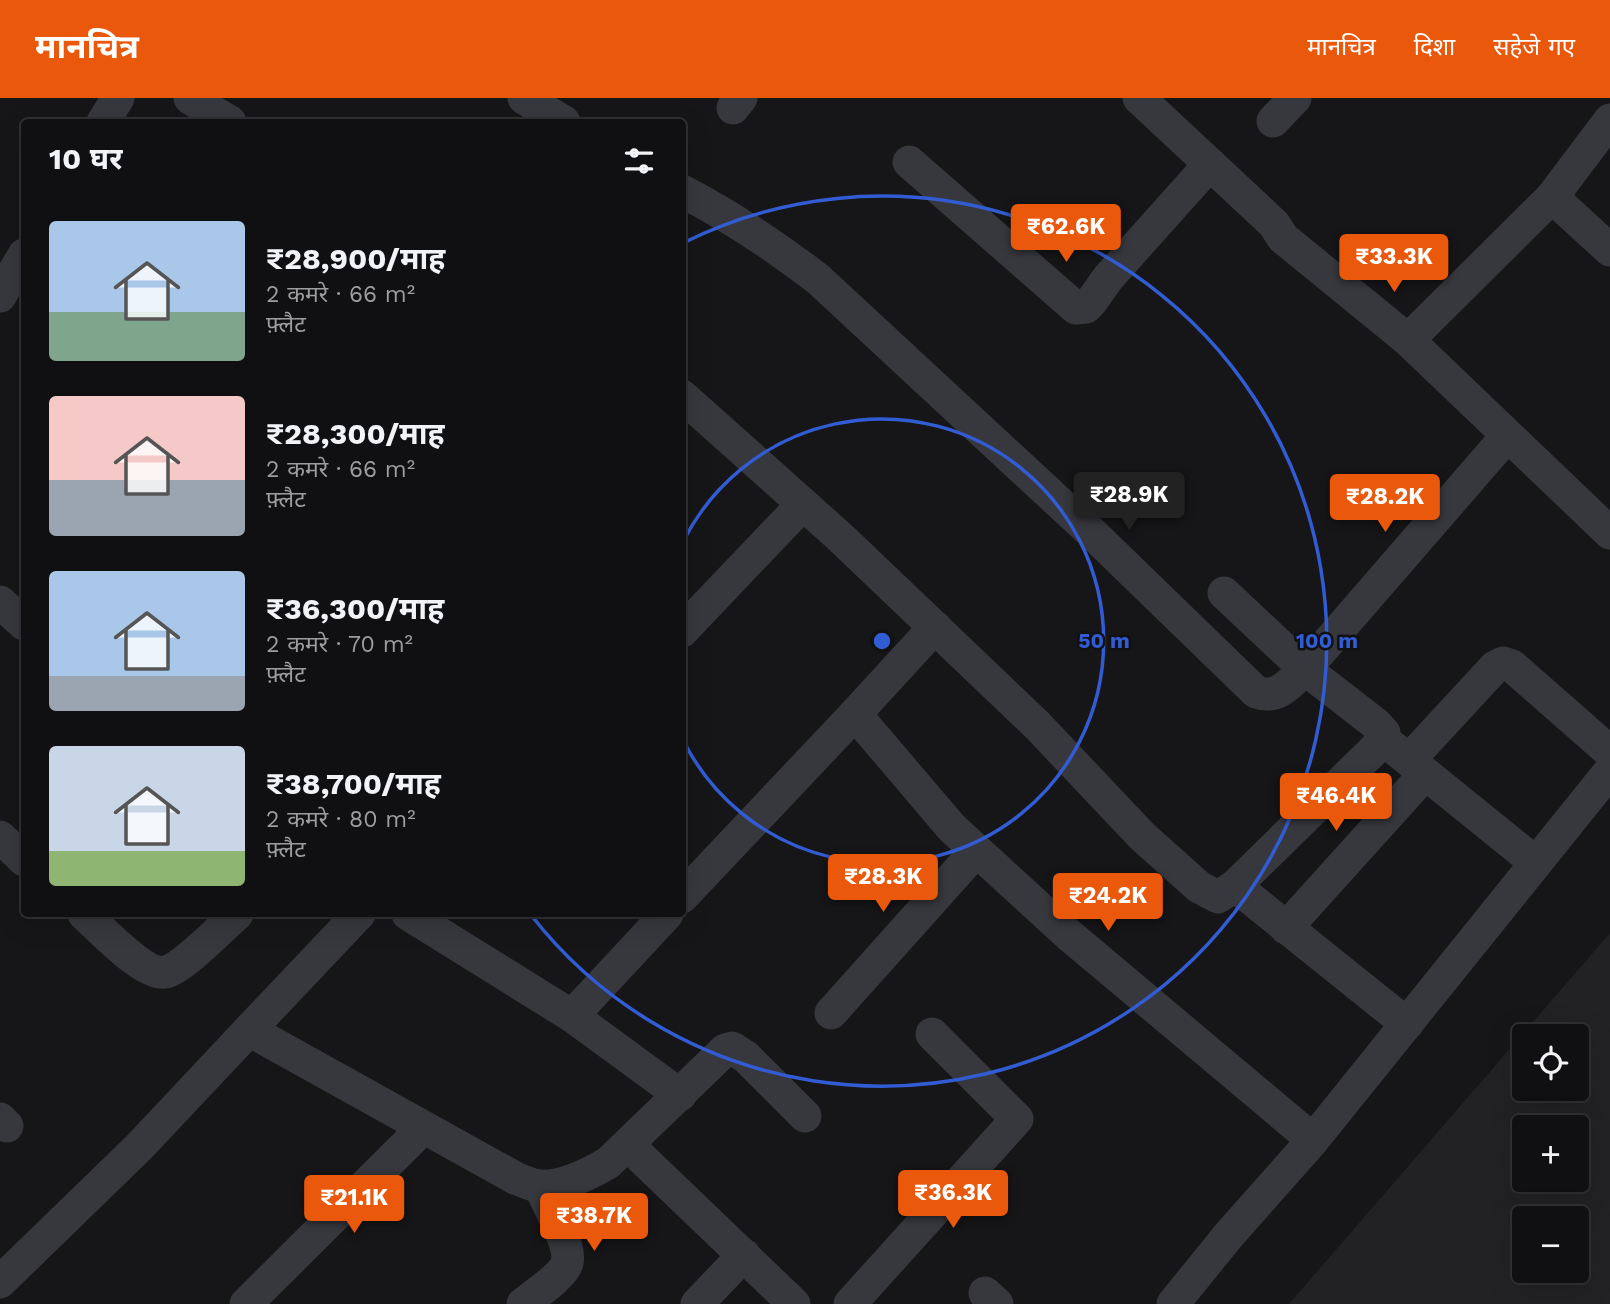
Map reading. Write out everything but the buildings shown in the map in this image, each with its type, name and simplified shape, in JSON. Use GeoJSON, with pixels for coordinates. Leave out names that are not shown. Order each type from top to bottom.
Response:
{"type":"FeatureCollection","features":[{"type":"Feature","properties":{"kind":"street"},"geometry":{"type":"LineString","coordinates":[[105,119],[118,98]]}},
{"type":"Feature","properties":{"kind":"street"},"geometry":{"type":"LineString","coordinates":[[190,98],[225,119]]}},
{"type":"Feature","properties":{"kind":"street"},"geometry":{"type":"LineString","coordinates":[[1139,98],[1274,224],[1283,238],[1408,340],[1610,533]]}},
{"type":"Feature","properties":{"kind":"street"},"geometry":{"type":"LineString","coordinates":[[1408,340],[1552,197],[1610,120]]}},
{"type":"Feature","properties":{"kind":"street"},"geometry":{"type":"LineString","coordinates":[[909,162],[1076,308],[1086,307],[1091,302],[1108,278],[1210,164]]}},
{"type":"Feature","properties":{"kind":"street"},"geometry":{"type":"LineString","coordinates":[[686,197],[714,208],[818,279],[1092,533],[1256,692],[1266,695],[1274,695],[1285,689],[1305,669],[1507,436]]}},
{"type":"Feature","properties":{"kind":"street"},"geometry":{"type":"LineString","coordinates":[[1552,197],[1610,250]]}},
{"type":"Feature","properties":{"kind":"street"},"geometry":{"type":"LineString","coordinates":[[0,296],[21,260]]}},
{"type":"Feature","properties":{"kind":"street"},"geometry":{"type":"LineString","coordinates":[[686,400],[935,627],[1038,726],[1142,836],[1199,887],[1218,897],[1406,758],[1495,667],[1503,663],[1512,666],[1610,752]]}},
{"type":"Feature","properties":{"kind":"street"},"geometry":{"type":"LineString","coordinates":[[686,627],[803,504]]}},
{"type":"Feature","properties":{"kind":"street"},"geometry":{"type":"LineString","coordinates":[[1224,593],[1305,669],[1376,724],[1406,758],[1536,863]]}},
{"type":"Feature","properties":{"kind":"street"},"geometry":{"type":"LineString","coordinates":[[0,603],[21,621]]}},
{"type":"Feature","properties":{"kind":"street"},"geometry":{"type":"LineString","coordinates":[[686,893],[935,627]]}},
{"type":"Feature","properties":{"kind":"street"},"geometry":{"type":"LineString","coordinates":[[855,714],[952,828],[976,851],[1069,936],[1313,1140]]}},
{"type":"Feature","properties":{"kind":"street"},"geometry":{"type":"LineString","coordinates":[[1286,928],[1406,758]]}},
{"type":"Feature","properties":{"kind":"street"},"geometry":{"type":"LineString","coordinates":[[1172,1304],[1313,1140],[1610,771]]}},
{"type":"Feature","properties":{"kind":"street"},"geometry":{"type":"LineString","coordinates":[[0,838],[21,857]]}},
{"type":"Feature","properties":{"kind":"street"},"geometry":{"type":"LineString","coordinates":[[831,1013],[976,851]]}},
{"type":"Feature","properties":{"kind":"street"},"geometry":{"type":"LineString","coordinates":[[1235,886],[1407,1024]]}},
{"type":"Feature","properties":{"kind":"street"},"geometry":{"type":"LineString","coordinates":[[87,917],[146,968],[165,972],[180,964],[234,917]]}},
{"type":"Feature","properties":{"kind":"street"},"geometry":{"type":"LineString","coordinates":[[0,1282],[140,1146],[355,917]]}},
{"type":"Feature","properties":{"kind":"street"},"geometry":{"type":"LineString","coordinates":[[413,917],[572,1016],[680,1095]]}},
{"type":"Feature","properties":{"kind":"street"},"geometry":{"type":"LineString","coordinates":[[572,1016],[664,917]]}},
{"type":"Feature","properties":{"kind":"street"},"geometry":{"type":"LineString","coordinates":[[249,1030],[517,1179],[540,1186],[562,1183],[589,1174],[608,1163],[629,1146],[725,1050],[732,1048],[746,1058],[805,1116]]}},
{"type":"Feature","properties":{"kind":"street"},"geometry":{"type":"LineString","coordinates":[[850,1304],[1017,1119],[933,1034]]}},
{"type":"Feature","properties":{"kind":"street"},"geometry":{"type":"LineString","coordinates":[[246,1304],[423,1128]]}},
{"type":"Feature","properties":{"kind":"street"},"geometry":{"type":"LineString","coordinates":[[629,1146],[794,1304]]}},
{"type":"Feature","properties":{"kind":"street"},"geometry":{"type":"LineString","coordinates":[[523,1304],[567,1264],[566,1247],[540,1186]]}},
{"type":"Feature","properties":{"kind":"street"},"geometry":{"type":"LineString","coordinates":[[697,1304],[744,1255]]}},
{"type":"Feature","properties":{"kind":"shaded area"},"geometry":{"type":"Polygon","coordinates":[[[1610,933],[1610,1304],[1289,1304],[1512,1046],[1512,1101],[1589,1101],[1589,1024],[1531,1024],[1610,933]]]}}]}
